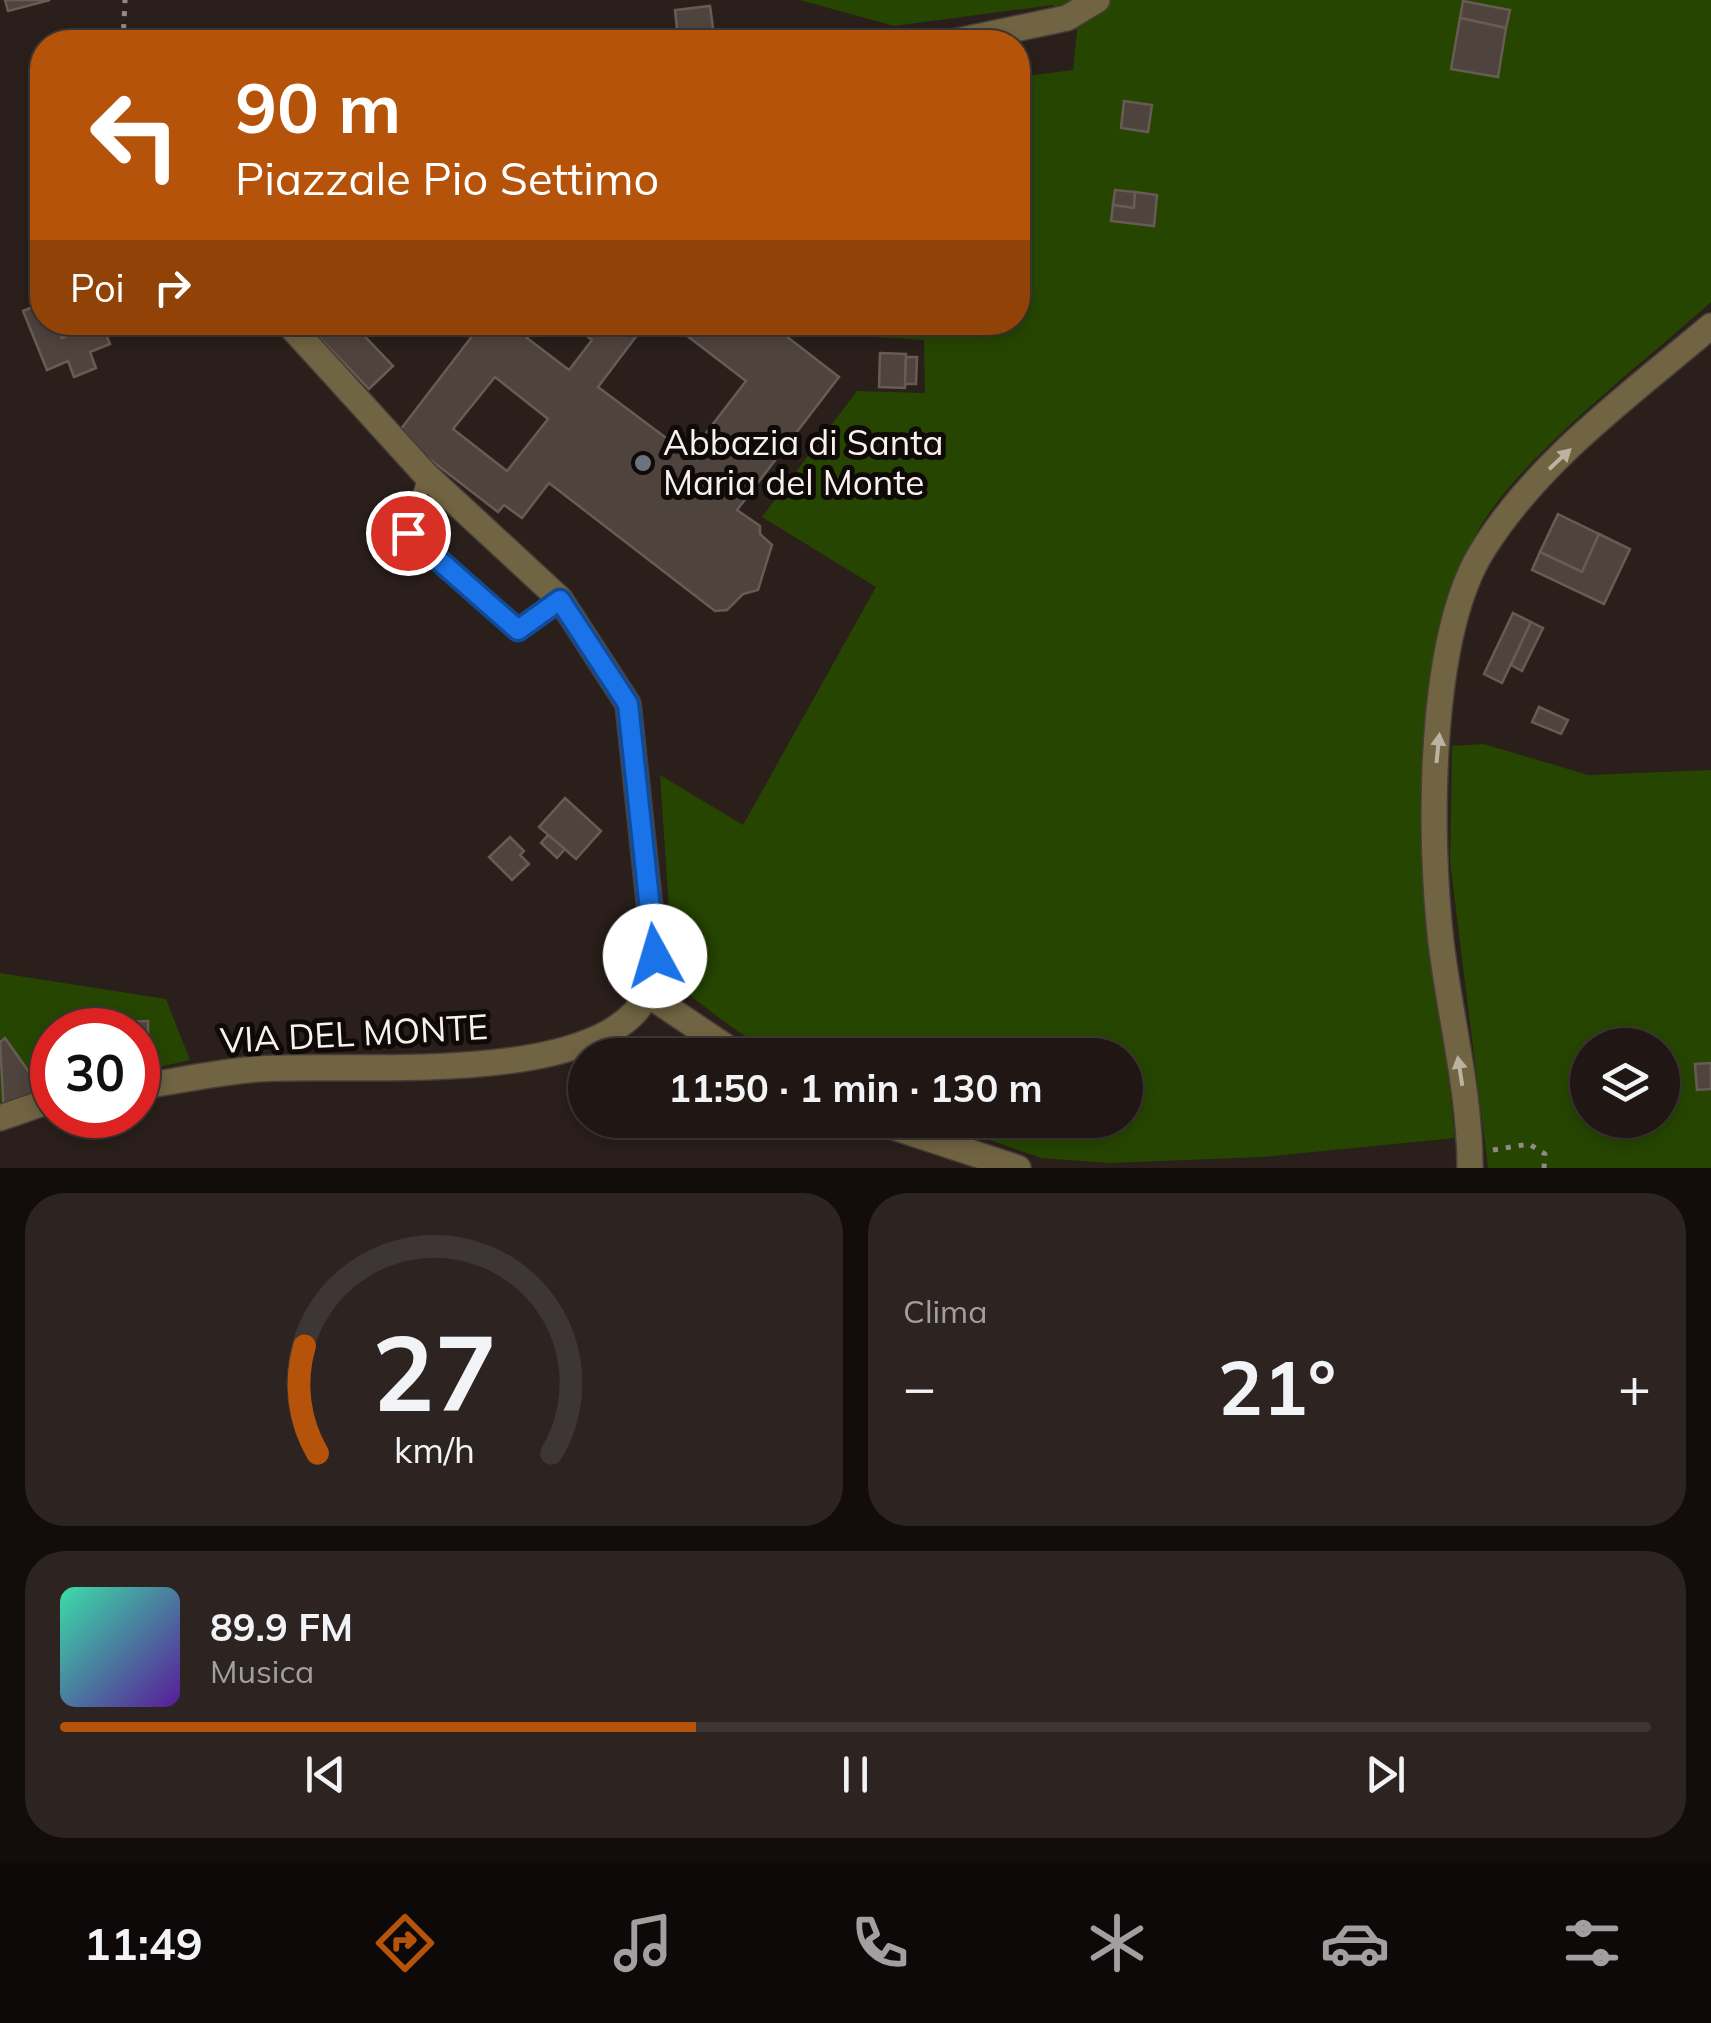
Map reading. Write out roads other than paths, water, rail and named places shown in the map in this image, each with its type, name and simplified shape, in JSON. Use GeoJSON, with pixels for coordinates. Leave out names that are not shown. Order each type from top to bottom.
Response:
{"type":"FeatureCollection","features":[{"type":"Feature","properties":{"kind":"street"},"geometry":{"type":"LineString","coordinates":[[1019,30],[1066,18],[1097,0]]}},
{"type":"Feature","properties":{"kind":"street"},"geometry":{"type":"LineString","coordinates":[[1470,1161],[1434,862],[1434,784],[1450,629],[1482,551],[1523,494],[1711,326]]}},
{"type":"Feature","properties":{"kind":"street"},"geometry":{"type":"LineString","coordinates":[[299,335],[426,475],[560,600],[628,704],[655,956],[647,994],[713,1038]]}},
{"type":"Feature","properties":{"kind":"street","name":"VIA DEL MONTE"},"geometry":{"type":"LineString","coordinates":[[160,1084],[257,1069],[470,1068],[558,1050],[617,1027],[647,994]]}},
{"type":"Feature","properties":{"kind":"street"},"geometry":{"type":"LineString","coordinates":[[0,1118],[30,1108]]}},
{"type":"Feature","properties":{"kind":"street"},"geometry":{"type":"LineString","coordinates":[[927,1138],[1018,1168]]}},
{"type":"Feature","properties":{"kind":"lane"},"geometry":{"type":"LineString","coordinates":[[426,475],[408,533],[518,630],[560,600]]}},
{"type":"Feature","properties":{"kind":"place","name":"Abbazia di Santa Maria del Monte"},"geometry":{"type":"Point","coordinates":[643,463]}}]}
